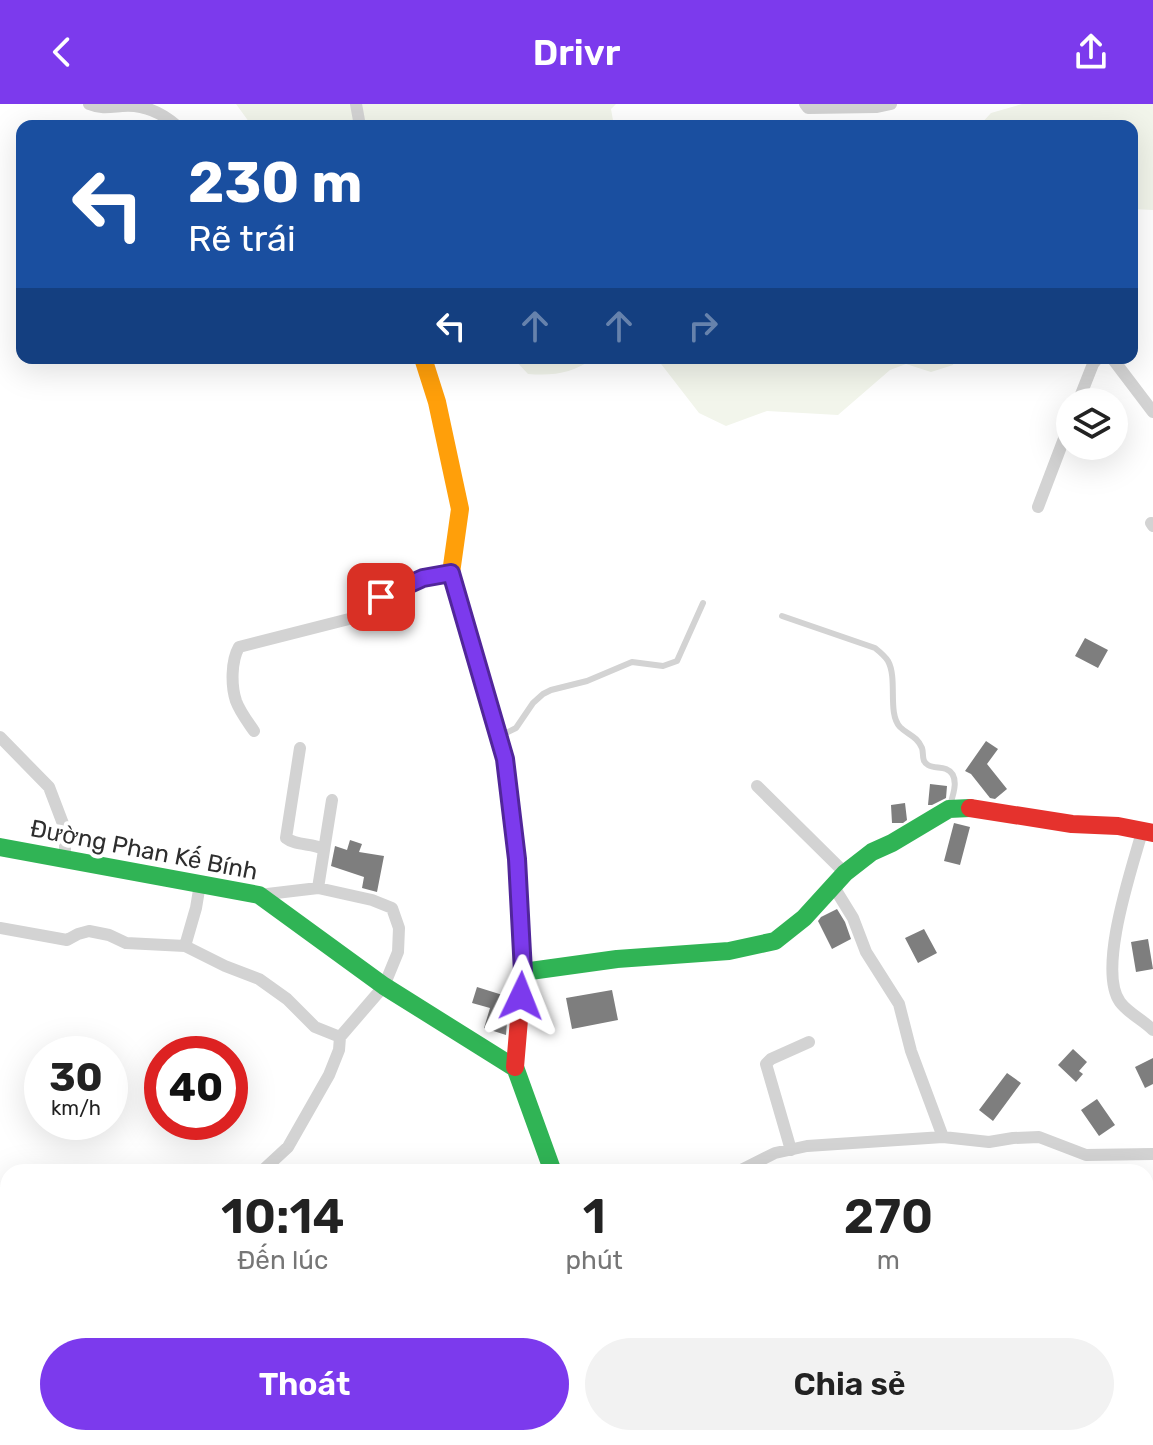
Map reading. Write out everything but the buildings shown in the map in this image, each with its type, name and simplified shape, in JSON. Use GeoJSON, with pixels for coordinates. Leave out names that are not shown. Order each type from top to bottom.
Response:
{"type":"FeatureCollection","features":[{"type":"Feature","properties":{"kind":"street"},"geometry":{"type":"LineString","coordinates":[[89,104],[99,108],[147,108],[170,120]]}},
{"type":"Feature","properties":{"kind":"street"},"geometry":{"type":"LineString","coordinates":[[805,104],[808,108],[891,104]]}},
{"type":"Feature","properties":{"kind":"street"},"geometry":{"type":"LineString","coordinates":[[425,364],[437,402],[460,509],[451,573],[505,759],[517,859],[523,972],[515,1068],[550,1164]]}},
{"type":"Feature","properties":{"kind":"street"},"geometry":{"type":"LineString","coordinates":[[1084,388],[1093,364]]}},
{"type":"Feature","properties":{"kind":"street"},"geometry":{"type":"LineString","coordinates":[[1117,364],[1153,412]]}},
{"type":"Feature","properties":{"kind":"street"},"geometry":{"type":"LineString","coordinates":[[1038,507],[1056,460]]}},
{"type":"Feature","properties":{"kind":"street"},"geometry":{"type":"LineString","coordinates":[[254,731],[236,700],[233,666],[239,647],[349,619],[408,583],[451,573]]}},
{"type":"Feature","properties":{"kind":"street"},"geometry":{"type":"LineString","coordinates":[[0,737],[49,787],[65,829],[65,859]]}},
{"type":"Feature","properties":{"kind":"street"},"geometry":{"type":"LineString","coordinates":[[300,748],[286,838],[323,849]]}},
{"type":"Feature","properties":{"kind":"street"},"geometry":{"type":"LineString","coordinates":[[757,786],[845,873]]}},
{"type":"Feature","properties":{"kind":"street"},"geometry":{"type":"LineString","coordinates":[[318,888],[332,800]]}},
{"type":"Feature","properties":{"kind":"street"},"geometry":{"type":"LineString","coordinates":[[523,972],[617,959],[729,951],[775,941],[804,918],[845,873],[872,852],[949,809],[975,808],[1072,824],[1118,826],[1148,832],[1119,913],[1112,964],[1114,989],[1119,1002],[1153,1030]]}},
{"type":"Feature","properties":{"kind":"street","name":"Đường Phan Kế Bính"},"geometry":{"type":"LineString","coordinates":[[0,847],[259,895],[384,986],[515,1068]]}},
{"type":"Feature","properties":{"kind":"street"},"geometry":{"type":"LineString","coordinates":[[185,946],[200,884]]}},
{"type":"Feature","properties":{"kind":"street"},"geometry":{"type":"LineString","coordinates":[[832,887],[853,918],[866,952],[899,1004],[911,1051],[943,1137]]}},
{"type":"Feature","properties":{"kind":"street"},"geometry":{"type":"LineString","coordinates":[[259,895],[318,888],[372,900],[392,908],[399,928],[398,952],[384,986],[340,1037],[339,1050],[329,1075],[288,1147],[270,1164]]}},
{"type":"Feature","properties":{"kind":"street"},"geometry":{"type":"LineString","coordinates":[[0,928],[67,940],[89,931],[126,943],[185,946],[259,979],[287,999],[315,1027],[340,1037]]}},
{"type":"Feature","properties":{"kind":"street"},"geometry":{"type":"LineString","coordinates":[[791,1150],[766,1064],[809,1042]]}},
{"type":"Feature","properties":{"kind":"street"},"geometry":{"type":"LineString","coordinates":[[753,1164],[775,1153],[807,1146],[943,1137],[989,1142],[1039,1137],[1086,1155],[1153,1154]]}},
{"type":"Feature","properties":{"kind":"lane"},"geometry":{"type":"LineString","coordinates":[[499,736],[516,728],[533,703],[551,690],[587,681],[632,662],[663,666],[677,661],[703,603]]}},
{"type":"Feature","properties":{"kind":"lane"},"geometry":{"type":"LineString","coordinates":[[782,616],[875,648],[887,658],[892,670],[895,715],[899,726],[914,735],[927,764],[947,769],[954,777],[949,809]]}},
{"type":"Feature","properties":{"kind":"shaded area"},"geometry":{"type":"Polygon","coordinates":[[[236,104],[616,104],[611,109],[613,120],[248,120],[236,104]]]}},
{"type":"Feature","properties":{"kind":"shaded area"},"geometry":{"type":"Polygon","coordinates":[[[1022,104],[1153,104],[1153,210],[1138,209],[1138,120],[985,120],[991,113],[1022,104]]]}},
{"type":"Feature","properties":{"kind":"shaded area"},"geometry":{"type":"Polygon","coordinates":[[[519,364],[584,364],[555,374],[528,374],[519,364]]]}},
{"type":"Feature","properties":{"kind":"shaded area"},"geometry":{"type":"Polygon","coordinates":[[[661,364],[906,364],[890,370],[838,415],[767,411],[726,426],[699,413],[661,364]]]}},
{"type":"Feature","properties":{"kind":"shaded area"},"geometry":{"type":"Polygon","coordinates":[[[906,364],[953,364],[931,372],[906,364]]]}},
{"type":"Feature","properties":{"kind":"traffic: fast"},"geometry":{"type":"LineString","coordinates":[[523,972],[617,959],[729,951],[775,941],[804,918],[845,873],[872,852],[949,809],[970,808]]}},
{"type":"Feature","properties":{"kind":"traffic: fast"},"geometry":{"type":"LineString","coordinates":[[0,847],[259,895],[384,986],[515,1068]]}},
{"type":"Feature","properties":{"kind":"traffic: fast"},"geometry":{"type":"LineString","coordinates":[[515,1067],[550,1164]]}},
{"type":"Feature","properties":{"kind":"traffic: slow"},"geometry":{"type":"LineString","coordinates":[[425,364],[437,402],[460,509],[451,573],[476,660]]}},
{"type":"Feature","properties":{"kind":"traffic: jam"},"geometry":{"type":"LineString","coordinates":[[476,660],[505,759],[517,859],[523,972],[515,1067]]}},
{"type":"Feature","properties":{"kind":"traffic: jam"},"geometry":{"type":"LineString","coordinates":[[970,808],[1153,833]]}},
{"type":"Feature","properties":{"kind":"route"},"geometry":{"type":"LineString","coordinates":[[381,597],[408,583],[451,573],[505,759],[517,859],[523,972],[521,996]]}}]}
